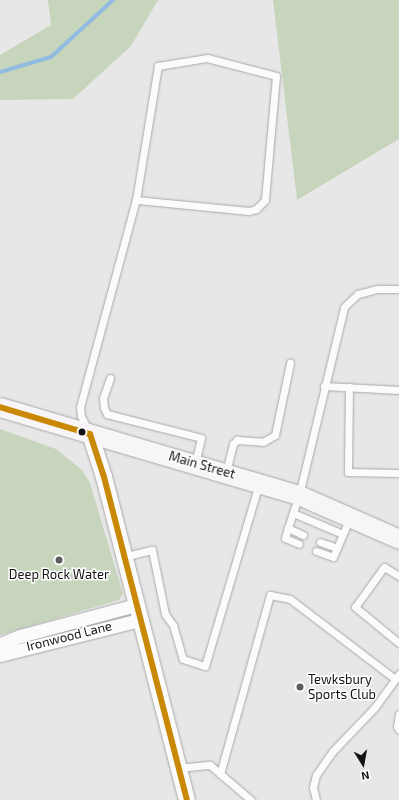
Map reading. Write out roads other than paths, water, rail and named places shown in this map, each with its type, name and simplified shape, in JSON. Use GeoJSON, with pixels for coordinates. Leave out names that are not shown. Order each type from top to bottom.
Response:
{"type":"FeatureCollection","features":[{"type":"Feature","properties":{"kind":"main road","name":"Main Street"},"geometry":{"type":"LineString","coordinates":[[0,407],[299,494],[399,539]]}},
{"type":"Feature","properties":{"kind":"street"},"geometry":{"type":"LineString","coordinates":[[90,434],[104,476],[123,557],[186,799]]}},
{"type":"Feature","properties":{"kind":"street","name":"Ironwood Lane"},"geometry":{"type":"LineString","coordinates":[[0,644],[20,636],[138,612]]}},
{"type":"Feature","properties":{"kind":"street","name":"Ironwood Lane"},"geometry":{"type":"LineString","coordinates":[[0,655],[138,612]]}},
{"type":"Feature","properties":{"kind":"lane"},"geometry":{"type":"LineString","coordinates":[[90,434],[81,416],[80,407],[136,200],[158,66],[206,58],[276,76],[265,200],[256,209],[249,211],[136,200]]}},
{"type":"Feature","properties":{"kind":"lane"},"geometry":{"type":"LineString","coordinates":[[299,544],[285,538],[299,494],[344,307],[358,294],[370,290],[399,289]]}},
{"type":"Feature","properties":{"kind":"lane"},"geometry":{"type":"LineString","coordinates":[[226,472],[233,444],[237,440],[263,442],[275,435],[290,363]]}},
{"type":"Feature","properties":{"kind":"lane"},"geometry":{"type":"LineString","coordinates":[[110,378],[103,398],[104,408],[107,414],[201,438],[195,464]]}},
{"type":"Feature","properties":{"kind":"lane"},"geometry":{"type":"LineString","coordinates":[[324,386],[399,390]]}},
{"type":"Feature","properties":{"kind":"lane"},"geometry":{"type":"LineString","coordinates":[[349,387],[348,472],[399,473]]}},
{"type":"Feature","properties":{"kind":"lane"},"geometry":{"type":"LineString","coordinates":[[123,557],[152,550],[165,614],[173,625],[183,659],[205,666],[259,482]]}},
{"type":"Feature","properties":{"kind":"lane"},"geometry":{"type":"LineString","coordinates":[[293,513],[343,534]]}},
{"type":"Feature","properties":{"kind":"lane"},"geometry":{"type":"LineString","coordinates":[[316,551],[334,557],[350,516]]}},
{"type":"Feature","properties":{"kind":"lane"},"geometry":{"type":"LineString","coordinates":[[288,528],[303,535]]}},
{"type":"Feature","properties":{"kind":"lane"},"geometry":{"type":"LineString","coordinates":[[320,542],[337,548]]}},
{"type":"Feature","properties":{"kind":"lane"},"geometry":{"type":"LineString","coordinates":[[399,576],[384,567],[355,607],[399,643]]}},
{"type":"Feature","properties":{"kind":"lane"},"geometry":{"type":"LineString","coordinates":[[220,774],[270,595],[290,599],[397,677],[375,707],[333,751],[316,775],[313,787],[316,800]]}},
{"type":"Feature","properties":{"kind":"lane"},"geometry":{"type":"LineString","coordinates":[[399,714],[397,726],[399,730]]}},
{"type":"Feature","properties":{"kind":"lane"},"geometry":{"type":"LineString","coordinates":[[179,768],[210,765],[251,800]]}},
{"type":"Feature","properties":{"kind":"waterway"},"geometry":{"type":"LineString","coordinates":[[0,72],[51,57],[113,0]]}},
{"type":"Feature","properties":{"kind":"place","name":"Deep Rock Water"},"geometry":{"type":"Point","coordinates":[59,560]}},
{"type":"Feature","properties":{"kind":"place","name":"Tewksbury Sports Club"},"geometry":{"type":"Point","coordinates":[300,687]}}]}
